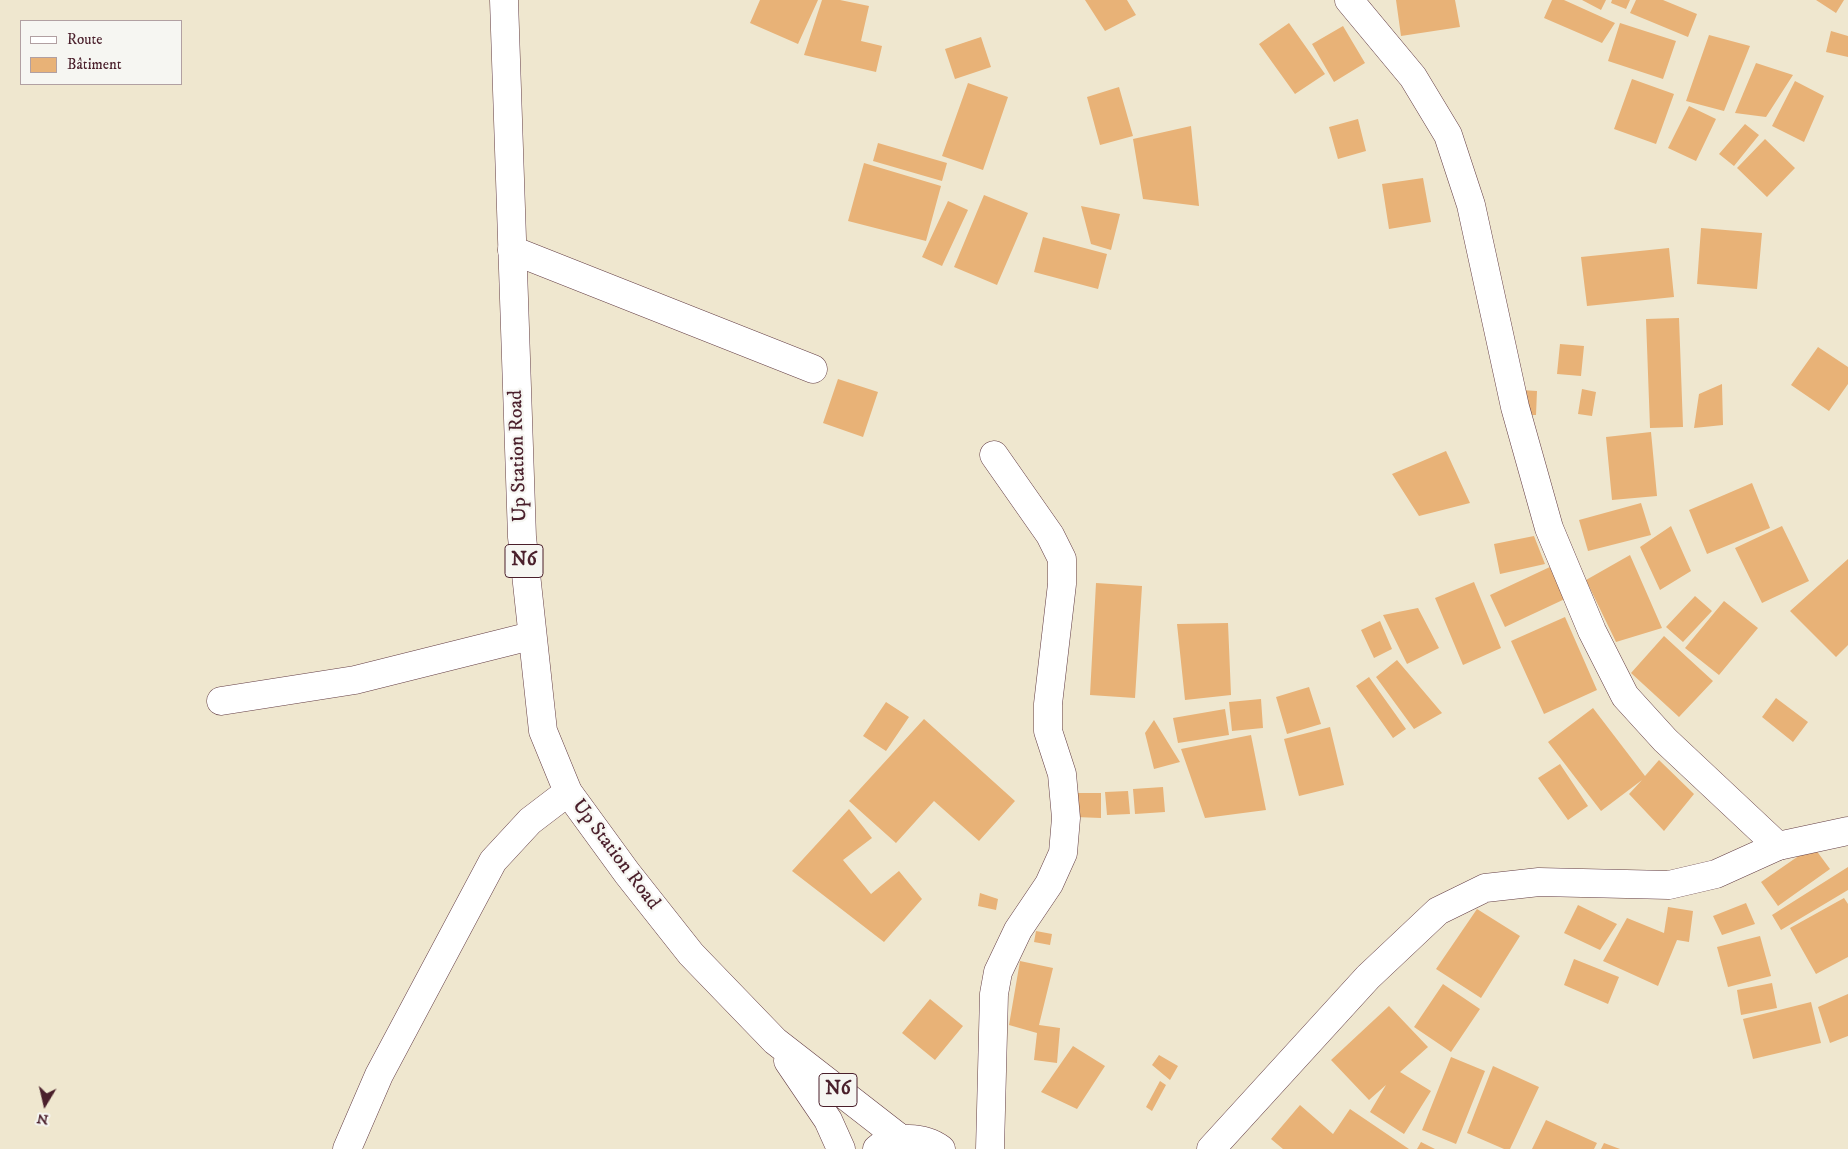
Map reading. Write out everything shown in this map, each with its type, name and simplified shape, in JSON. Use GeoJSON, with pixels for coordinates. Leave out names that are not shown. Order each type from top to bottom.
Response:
{"type":"FeatureCollection","features":[{"type":"Feature","properties":{"kind":"main road","name":"Up Station Road"},"geometry":{"type":"LineString","coordinates":[[504,0],[522,537],[543,731],[568,792],[627,873],[690,954],[775,1041]]}},
{"type":"Feature","properties":{"kind":"main road"},"geometry":{"type":"LineString","coordinates":[[1349,0],[1413,77],[1448,135],[1471,204],[1516,407],[1549,528],[1592,631],[1625,696],[1665,740],[1778,846]]}},
{"type":"Feature","properties":{"kind":"main road"},"geometry":{"type":"LineString","coordinates":[[512,250],[813,369]]}},
{"type":"Feature","properties":{"kind":"main road"},"geometry":{"type":"LineString","coordinates":[[990,1149],[995,1033],[994,994],[998,972],[1018,930],[1049,884],[1063,853],[1066,818],[1062,774],[1048,731],[1048,704],[1062,584],[1062,559],[1050,535],[994,455]]}},
{"type":"Feature","properties":{"kind":"main road"},"geometry":{"type":"LineString","coordinates":[[221,701],[356,680],[532,636]]}},
{"type":"Feature","properties":{"kind":"main road"},"geometry":{"type":"LineString","coordinates":[[346,1149],[379,1075],[493,861],[530,820],[568,792]]}},
{"type":"Feature","properties":{"kind":"main road"},"geometry":{"type":"LineString","coordinates":[[1211,1149],[1368,977],[1438,911],[1485,888],[1539,882],[1669,885],[1716,874],[1778,846],[1848,831]]}},
{"type":"Feature","properties":{"kind":"main road","name":"N6"},"geometry":{"type":"LineString","coordinates":[[775,1041],[889,1144],[920,1139],[941,1149]]}},
{"type":"Feature","properties":{"kind":"main road","name":"N6"},"geometry":{"type":"LineString","coordinates":[[775,1041],[828,1120],[841,1149]]}},
{"type":"Feature","properties":{"kind":"building"},"geometry":{"type":"Polygon","coordinates":[[[760,0],[818,0],[798,44],[750,23],[760,0]]]}},
{"type":"Feature","properties":{"kind":"building"},"geometry":{"type":"Polygon","coordinates":[[[822,0],[840,0],[869,6],[861,41],[882,46],[876,72],[804,55],[822,0]]]}},
{"type":"Feature","properties":{"kind":"building"},"geometry":{"type":"Polygon","coordinates":[[[1085,0],[1127,0],[1136,15],[1105,31],[1085,0]]]}},
{"type":"Feature","properties":{"kind":"building"},"geometry":{"type":"Polygon","coordinates":[[[1396,0],[1455,0],[1460,27],[1401,36],[1396,0]]]}},
{"type":"Feature","properties":{"kind":"building"},"geometry":{"type":"Polygon","coordinates":[[[1552,0],[1564,0],[1615,23],[1602,43],[1544,18],[1552,0]]]}},
{"type":"Feature","properties":{"kind":"building"},"geometry":{"type":"Polygon","coordinates":[[[1582,0],[1606,0],[1601,10],[1582,0]]]}},
{"type":"Feature","properties":{"kind":"building"},"geometry":{"type":"Polygon","coordinates":[[[1612,0],[1630,0],[1626,9],[1611,3],[1612,0]]]}},
{"type":"Feature","properties":{"kind":"building"},"geometry":{"type":"Polygon","coordinates":[[[1636,0],[1663,0],[1697,14],[1688,37],[1630,13],[1636,0]]]}},
{"type":"Feature","properties":{"kind":"building"},"geometry":{"type":"Polygon","coordinates":[[[1816,0],[1844,0],[1836,13],[1816,0]]]}},
{"type":"Feature","properties":{"kind":"building"},"geometry":{"type":"Polygon","coordinates":[[[1289,23],[1325,74],[1295,94],[1259,44],[1289,23]]]}},
{"type":"Feature","properties":{"kind":"building"},"geometry":{"type":"Polygon","coordinates":[[[1620,23],[1676,41],[1663,79],[1608,61],[1620,23]]]}},
{"type":"Feature","properties":{"kind":"building"},"geometry":{"type":"Polygon","coordinates":[[[1343,26],[1365,63],[1334,82],[1312,44],[1343,26]]]}},
{"type":"Feature","properties":{"kind":"building"},"geometry":{"type":"Polygon","coordinates":[[[1831,31],[1848,36],[1848,57],[1826,52],[1831,31]]]}},
{"type":"Feature","properties":{"kind":"building"},"geometry":{"type":"Polygon","coordinates":[[[1709,35],[1750,46],[1724,111],[1686,101],[1709,35]]]}},
{"type":"Feature","properties":{"kind":"building"},"geometry":{"type":"Polygon","coordinates":[[[981,37],[991,67],[955,79],[945,49],[981,37]]]}},
{"type":"Feature","properties":{"kind":"building"},"geometry":{"type":"Polygon","coordinates":[[[1756,63],[1793,75],[1766,117],[1735,113],[1756,63]]]}},
{"type":"Feature","properties":{"kind":"building"},"geometry":{"type":"Polygon","coordinates":[[[1632,79],[1674,94],[1656,144],[1614,129],[1632,79]]]}},
{"type":"Feature","properties":{"kind":"building"},"geometry":{"type":"Polygon","coordinates":[[[1795,81],[1824,96],[1804,142],[1772,126],[1795,81]]]}},
{"type":"Feature","properties":{"kind":"building"},"geometry":{"type":"Polygon","coordinates":[[[968,83],[1008,97],[983,170],[942,156],[968,83]]]}},
{"type":"Feature","properties":{"kind":"building"},"geometry":{"type":"Polygon","coordinates":[[[1119,87],[1133,136],[1100,145],[1087,97],[1119,87]]]}},
{"type":"Feature","properties":{"kind":"building"},"geometry":{"type":"Polygon","coordinates":[[[1689,106],[1716,119],[1696,161],[1668,148],[1689,106]]]}},
{"type":"Feature","properties":{"kind":"building"},"geometry":{"type":"Polygon","coordinates":[[[1358,119],[1366,151],[1338,159],[1329,127],[1358,119]]]}},
{"type":"Feature","properties":{"kind":"building"},"geometry":{"type":"Polygon","coordinates":[[[1745,124],[1759,135],[1734,166],[1719,154],[1745,124]]]}},
{"type":"Feature","properties":{"kind":"building"},"geometry":{"type":"Polygon","coordinates":[[[1191,126],[1199,206],[1143,199],[1133,139],[1191,126]]]}},
{"type":"Feature","properties":{"kind":"building"},"geometry":{"type":"Polygon","coordinates":[[[1765,139],[1795,168],[1767,197],[1737,168],[1765,139]]]}},
{"type":"Feature","properties":{"kind":"building"},"geometry":{"type":"Polygon","coordinates":[[[878,143],[947,163],[942,181],[873,161],[878,143]]]}},
{"type":"Feature","properties":{"kind":"building"},"geometry":{"type":"Polygon","coordinates":[[[864,163],[941,186],[926,241],[848,221],[864,163]]]}},
{"type":"Feature","properties":{"kind":"building"},"geometry":{"type":"Polygon","coordinates":[[[1423,178],[1431,222],[1389,229],[1382,184],[1423,178]]]}},
{"type":"Feature","properties":{"kind":"building"},"geometry":{"type":"Polygon","coordinates":[[[984,195],[1028,213],[997,285],[954,267],[984,195]]]}},
{"type":"Feature","properties":{"kind":"building"},"geometry":{"type":"Polygon","coordinates":[[[948,201],[968,210],[942,266],[922,257],[948,201]]]}},
{"type":"Feature","properties":{"kind":"building"},"geometry":{"type":"Polygon","coordinates":[[[1081,206],[1120,214],[1111,250],[1091,244],[1081,206]]]}},
{"type":"Feature","properties":{"kind":"building"},"geometry":{"type":"Polygon","coordinates":[[[1701,228],[1762,233],[1757,289],[1697,284],[1701,228]]]}},
{"type":"Feature","properties":{"kind":"building"},"geometry":{"type":"Polygon","coordinates":[[[1043,237],[1107,254],[1098,289],[1034,272],[1043,237]]]}},
{"type":"Feature","properties":{"kind":"building"},"geometry":{"type":"Polygon","coordinates":[[[1669,248],[1674,297],[1587,306],[1581,257],[1669,248]]]}},
{"type":"Feature","properties":{"kind":"building"},"geometry":{"type":"Polygon","coordinates":[[[1679,318],[1683,427],[1650,428],[1646,319],[1679,318]]]}},
{"type":"Feature","properties":{"kind":"building"},"geometry":{"type":"Polygon","coordinates":[[[1560,344],[1584,346],[1581,376],[1557,374],[1560,344]]]}},
{"type":"Feature","properties":{"kind":"building"},"geometry":{"type":"Polygon","coordinates":[[[1818,347],[1848,367],[1848,384],[1829,411],[1791,385],[1818,347]]]}},
{"type":"Feature","properties":{"kind":"building"},"geometry":{"type":"Polygon","coordinates":[[[838,379],[878,392],[863,437],[823,423],[838,379]]]}},
{"type":"Feature","properties":{"kind":"building"},"geometry":{"type":"Polygon","coordinates":[[[1722,384],[1723,425],[1694,428],[1699,394],[1722,384]]]}},
{"type":"Feature","properties":{"kind":"building"},"geometry":{"type":"Polygon","coordinates":[[[1582,389],[1596,392],[1592,416],[1578,414],[1582,389]]]}},
{"type":"Feature","properties":{"kind":"building"},"geometry":{"type":"Polygon","coordinates":[[[1521,390],[1537,391],[1536,415],[1520,415],[1521,390]]]}},
{"type":"Feature","properties":{"kind":"building"},"geometry":{"type":"Polygon","coordinates":[[[1651,432],[1657,496],[1612,500],[1606,437],[1651,432]]]}},
{"type":"Feature","properties":{"kind":"building"},"geometry":{"type":"Polygon","coordinates":[[[1446,451],[1470,503],[1419,516],[1392,474],[1446,451]]]}},
{"type":"Feature","properties":{"kind":"building"},"geometry":{"type":"Polygon","coordinates":[[[1752,483],[1770,528],[1707,554],[1689,510],[1752,483]]]}},
{"type":"Feature","properties":{"kind":"building"},"geometry":{"type":"Polygon","coordinates":[[[1641,503],[1651,535],[1588,551],[1579,520],[1641,503]]]}},
{"type":"Feature","properties":{"kind":"building"},"geometry":{"type":"Polygon","coordinates":[[[1671,526],[1691,571],[1660,590],[1640,547],[1671,526]]]}},
{"type":"Feature","properties":{"kind":"building"},"geometry":{"type":"Polygon","coordinates":[[[1782,526],[1809,581],[1762,603],[1735,548],[1782,526]]]}},
{"type":"Feature","properties":{"kind":"building"},"geometry":{"type":"Polygon","coordinates":[[[1534,536],[1545,564],[1500,574],[1494,544],[1534,536]]]}},
{"type":"Feature","properties":{"kind":"building"},"geometry":{"type":"Polygon","coordinates":[[[1630,555],[1662,628],[1616,642],[1586,580],[1630,555]]]}},
{"type":"Feature","properties":{"kind":"building"},"geometry":{"type":"Polygon","coordinates":[[[1848,559],[1848,645],[1836,657],[1790,611],[1848,559]]]}},
{"type":"Feature","properties":{"kind":"building"},"geometry":{"type":"Polygon","coordinates":[[[1552,566],[1567,598],[1505,627],[1490,595],[1552,566]]]}},
{"type":"Feature","properties":{"kind":"building"},"geometry":{"type":"Polygon","coordinates":[[[1474,582],[1501,648],[1463,665],[1435,598],[1474,582]]]}},
{"type":"Feature","properties":{"kind":"building"},"geometry":{"type":"Polygon","coordinates":[[[1096,583],[1142,586],[1135,698],[1090,695],[1096,583]]]}},
{"type":"Feature","properties":{"kind":"building"},"geometry":{"type":"Polygon","coordinates":[[[1695,596],[1712,611],[1683,642],[1666,627],[1695,596]]]}},
{"type":"Feature","properties":{"kind":"building"},"geometry":{"type":"Polygon","coordinates":[[[1724,601],[1758,628],[1719,675],[1685,648],[1724,601]]]}},
{"type":"Feature","properties":{"kind":"building"},"geometry":{"type":"Polygon","coordinates":[[[1418,608],[1439,648],[1407,664],[1383,615],[1418,608]]]}},
{"type":"Feature","properties":{"kind":"building"},"geometry":{"type":"Polygon","coordinates":[[[1565,617],[1597,690],[1544,714],[1511,641],[1565,617]]]}},
{"type":"Feature","properties":{"kind":"building"},"geometry":{"type":"Polygon","coordinates":[[[1380,621],[1392,649],[1374,658],[1361,630],[1380,621]]]}},
{"type":"Feature","properties":{"kind":"building"},"geometry":{"type":"Polygon","coordinates":[[[1228,623],[1231,695],[1185,700],[1177,624],[1228,623]]]}},
{"type":"Feature","properties":{"kind":"building"},"geometry":{"type":"Polygon","coordinates":[[[1664,636],[1713,681],[1679,717],[1631,673],[1664,636]]]}},
{"type":"Feature","properties":{"kind":"building"},"geometry":{"type":"Polygon","coordinates":[[[1397,660],[1442,713],[1414,729],[1376,677],[1397,660]]]}},
{"type":"Feature","properties":{"kind":"building"},"geometry":{"type":"Polygon","coordinates":[[[1369,677],[1406,729],[1393,738],[1356,686],[1369,677]]]}},
{"type":"Feature","properties":{"kind":"building"},"geometry":{"type":"Polygon","coordinates":[[[1309,687],[1321,724],[1287,734],[1276,697],[1309,687]]]}},
{"type":"Feature","properties":{"kind":"building"},"geometry":{"type":"Polygon","coordinates":[[[1776,698],[1808,722],[1793,742],[1762,717],[1776,698]]]}},
{"type":"Feature","properties":{"kind":"building"},"geometry":{"type":"Polygon","coordinates":[[[1261,699],[1263,728],[1232,731],[1229,702],[1261,699]]]}},
{"type":"Feature","properties":{"kind":"building"},"geometry":{"type":"Polygon","coordinates":[[[886,702],[909,717],[886,751],[863,736],[886,702]]]}},
{"type":"Feature","properties":{"kind":"building"},"geometry":{"type":"Polygon","coordinates":[[[1593,708],[1645,776],[1659,760],[1694,794],[1664,831],[1629,794],[1642,780],[1601,811],[1548,742],[1593,708]]]}},
{"type":"Feature","properties":{"kind":"building"},"geometry":{"type":"Polygon","coordinates":[[[1225,709],[1229,735],[1178,743],[1173,718],[1225,709]]]}},
{"type":"Feature","properties":{"kind":"building"},"geometry":{"type":"Polygon","coordinates":[[[924,719],[1015,801],[979,841],[934,801],[896,843],[849,801],[924,719]]]}},
{"type":"Feature","properties":{"kind":"building"},"geometry":{"type":"Polygon","coordinates":[[[1154,720],[1180,762],[1154,769],[1145,733],[1154,720]]]}},
{"type":"Feature","properties":{"kind":"building"},"geometry":{"type":"Polygon","coordinates":[[[1330,727],[1344,785],[1299,796],[1284,739],[1330,727]]]}},
{"type":"Feature","properties":{"kind":"building"},"geometry":{"type":"Polygon","coordinates":[[[1251,735],[1266,810],[1205,818],[1181,749],[1251,735]]]}},
{"type":"Feature","properties":{"kind":"building"},"geometry":{"type":"Polygon","coordinates":[[[1560,764],[1588,806],[1568,820],[1538,778],[1560,764]]]}},
{"type":"Feature","properties":{"kind":"building"},"geometry":{"type":"Polygon","coordinates":[[[1163,787],[1165,812],[1135,814],[1133,789],[1163,787]]]}},
{"type":"Feature","properties":{"kind":"building"},"geometry":{"type":"Polygon","coordinates":[[[1128,791],[1130,814],[1107,815],[1105,792],[1128,791]]]}},
{"type":"Feature","properties":{"kind":"building"},"geometry":{"type":"Polygon","coordinates":[[[1075,793],[1101,793],[1101,818],[1075,817],[1075,793]]]}},
{"type":"Feature","properties":{"kind":"building"},"geometry":{"type":"Polygon","coordinates":[[[849,809],[872,838],[843,860],[871,894],[899,871],[922,899],[884,942],[792,871],[849,809]]]}},
{"type":"Feature","properties":{"kind":"building"},"geometry":{"type":"Polygon","coordinates":[[[1813,846],[1830,869],[1778,906],[1761,882],[1813,846]]]}},
{"type":"Feature","properties":{"kind":"building"},"geometry":{"type":"Polygon","coordinates":[[[1848,867],[1848,890],[1781,930],[1772,915],[1848,867]]]}},
{"type":"Feature","properties":{"kind":"building"},"geometry":{"type":"Polygon","coordinates":[[[980,893],[998,899],[996,910],[978,906],[980,893]]]}},
{"type":"Feature","properties":{"kind":"building"},"geometry":{"type":"Polygon","coordinates":[[[1844,898],[1848,904],[1848,957],[1816,974],[1790,928],[1844,898]]]}},
{"type":"Feature","properties":{"kind":"building"},"geometry":{"type":"Polygon","coordinates":[[[1746,903],[1755,924],[1722,935],[1713,916],[1746,903]]]}},
{"type":"Feature","properties":{"kind":"building"},"geometry":{"type":"Polygon","coordinates":[[[1578,905],[1617,924],[1600,950],[1564,933],[1578,905]]]}},
{"type":"Feature","properties":{"kind":"building"},"geometry":{"type":"Polygon","coordinates":[[[1668,907],[1693,911],[1689,942],[1677,940],[1658,986],[1603,961],[1627,918],[1664,933],[1668,907]]]}},
{"type":"Feature","properties":{"kind":"building"},"geometry":{"type":"Polygon","coordinates":[[[1477,909],[1520,936],[1481,998],[1436,969],[1477,909]]]}},
{"type":"Feature","properties":{"kind":"building"},"geometry":{"type":"Polygon","coordinates":[[[1036,931],[1052,934],[1050,945],[1034,942],[1036,931]]]}},
{"type":"Feature","properties":{"kind":"building"},"geometry":{"type":"Polygon","coordinates":[[[1760,936],[1771,976],[1728,987],[1717,947],[1760,936]]]}},
{"type":"Feature","properties":{"kind":"building"},"geometry":{"type":"Polygon","coordinates":[[[1574,959],[1619,977],[1608,1004],[1564,985],[1574,959]]]}},
{"type":"Feature","properties":{"kind":"building"},"geometry":{"type":"Polygon","coordinates":[[[1020,961],[1053,968],[1039,1025],[1060,1028],[1057,1063],[1034,1060],[1037,1033],[1009,1025],[1020,961]]]}},
{"type":"Feature","properties":{"kind":"building"},"geometry":{"type":"Polygon","coordinates":[[[1772,983],[1777,1008],[1741,1015],[1737,990],[1772,983]]]}},
{"type":"Feature","properties":{"kind":"building"},"geometry":{"type":"Polygon","coordinates":[[[1443,984],[1480,1009],[1451,1052],[1414,1027],[1443,984]]]}},
{"type":"Feature","properties":{"kind":"building"},"geometry":{"type":"Polygon","coordinates":[[[1848,994],[1848,1036],[1830,1043],[1818,1007],[1848,994]]]}},
{"type":"Feature","properties":{"kind":"building"},"geometry":{"type":"Polygon","coordinates":[[[930,999],[963,1026],[935,1060],[902,1033],[930,999]]]}},
{"type":"Feature","properties":{"kind":"building"},"geometry":{"type":"Polygon","coordinates":[[[1811,1002],[1821,1043],[1753,1059],[1743,1019],[1811,1002]]]}},
{"type":"Feature","properties":{"kind":"building"},"geometry":{"type":"Polygon","coordinates":[[[1389,1006],[1428,1047],[1400,1072],[1431,1091],[1404,1134],[1370,1112],[1386,1085],[1369,1100],[1331,1060],[1389,1006]]]}},
{"type":"Feature","properties":{"kind":"building"},"geometry":{"type":"Polygon","coordinates":[[[1073,1046],[1105,1066],[1077,1109],[1041,1092],[1073,1046]]]}},
{"type":"Feature","properties":{"kind":"building"},"geometry":{"type":"Polygon","coordinates":[[[1159,1055],[1178,1066],[1170,1080],[1152,1065],[1159,1055]]]}},
{"type":"Feature","properties":{"kind":"building"},"geometry":{"type":"Polygon","coordinates":[[[1451,1057],[1485,1071],[1456,1144],[1422,1130],[1451,1057]]]}},
{"type":"Feature","properties":{"kind":"building"},"geometry":{"type":"Polygon","coordinates":[[[1493,1066],[1539,1087],[1510,1149],[1504,1149],[1467,1133],[1493,1066]]]}},
{"type":"Feature","properties":{"kind":"building"},"geometry":{"type":"Polygon","coordinates":[[[1160,1081],[1166,1085],[1152,1111],[1146,1107],[1160,1081]]]}},
{"type":"Feature","properties":{"kind":"building"},"geometry":{"type":"Polygon","coordinates":[[[1300,1105],[1333,1134],[1350,1109],[1409,1149],[1283,1149],[1271,1139],[1300,1105]]]}},
{"type":"Feature","properties":{"kind":"building"},"geometry":{"type":"Polygon","coordinates":[[[1546,1120],[1597,1143],[1594,1149],[1532,1149],[1546,1120]]]}},
{"type":"Feature","properties":{"kind":"building"},"geometry":{"type":"Polygon","coordinates":[[[1421,1142],[1435,1149],[1417,1149],[1421,1142]]]}},
{"type":"Feature","properties":{"kind":"building"},"geometry":{"type":"Polygon","coordinates":[[[1604,1143],[1620,1149],[1601,1149],[1604,1143]]]}}]}
